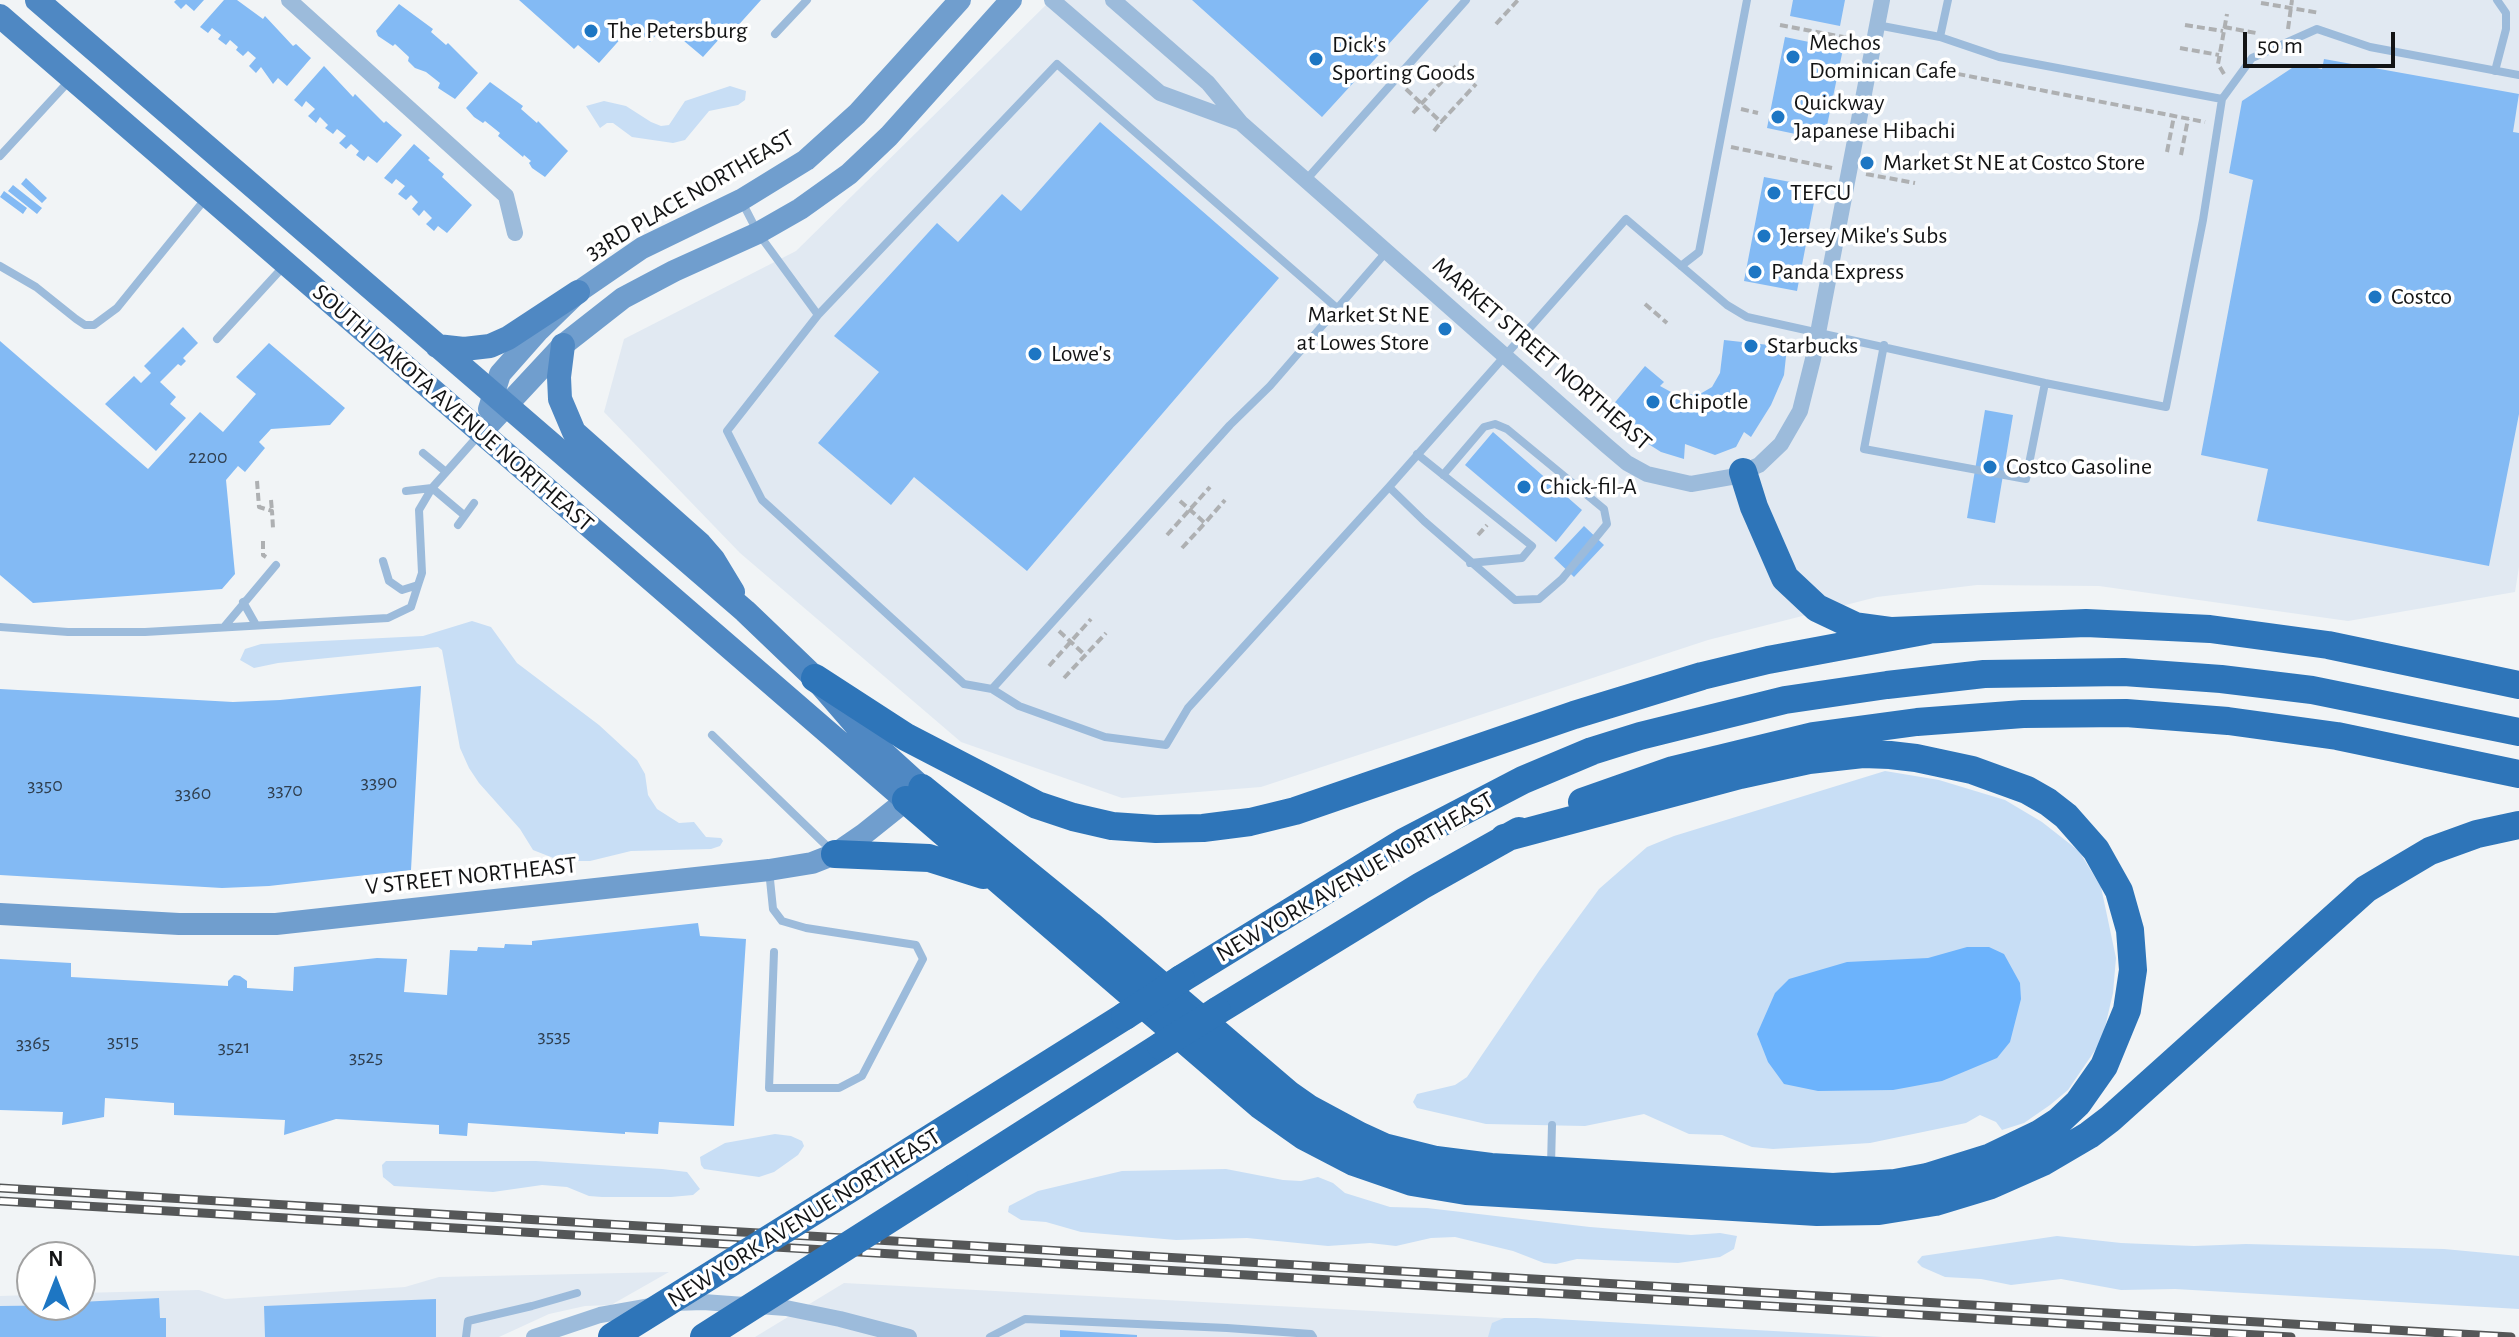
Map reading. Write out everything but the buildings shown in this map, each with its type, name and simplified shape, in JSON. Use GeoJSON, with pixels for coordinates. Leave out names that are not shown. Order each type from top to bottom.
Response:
{"type":"FeatureCollection","features":[{"type":"Feature","properties":{"kind":"highway"},"geometry":{"type":"LineString","coordinates":[[1743,472],[1785,578],[1804,598],[1829,616],[1855,626],[1878,630],[1929,630],[2047,623],[2210,629],[2288,638],[2519,685]]}},
{"type":"Feature","properties":{"kind":"highway"},"geometry":{"type":"LineString","coordinates":[[914,794],[935,784],[950,785],[1037,805],[1092,822],[1134,828],[1203,828],[1250,822],[1295,811],[1671,685],[1757,662],[1929,630]]}},
{"type":"Feature","properties":{"kind":"highway","name":"NEW YORK AVENUE NORTHEAST"},"geometry":{"type":"LineString","coordinates":[[612,1337],[1404,842],[1523,780],[1592,751],[1785,700],[1984,674],[2124,672],[2221,679],[2298,688],[2519,732]]}},
{"type":"Feature","properties":{"kind":"highway"},"geometry":{"type":"LineString","coordinates":[[815,678],[906,737],[1037,805]]}},
{"type":"Feature","properties":{"kind":"highway","name":"NEW YORK AVENUE NORTHEAST"},"geometry":{"type":"LineString","coordinates":[[704,1337],[1217,1011],[1504,838],[1588,799],[1719,758],[1813,736],[1969,717],[2126,713],[2228,721],[2337,736],[2519,774]]}},
{"type":"Feature","properties":{"kind":"highway"},"geometry":{"type":"LineString","coordinates":[[914,794],[1090,925],[1264,1075],[1308,1108],[1360,1136],[1412,1155],[1462,1164],[1833,1187],[1927,1177],[1991,1157],[2059,1121],[2078,1103],[2104,1066],[2129,1001],[2133,970],[2130,930],[2119,891],[2083,832],[2066,816],[2027,790],[2000,778],[1945,763],[1863,754],[1809,760],[1728,778],[1504,838]]}},
{"type":"Feature","properties":{"kind":"highway"},"geometry":{"type":"LineString","coordinates":[[914,794],[1000,881],[1260,1105],[1328,1150],[1384,1174],[1440,1188],[1494,1194],[1849,1212],[1908,1208],[1964,1195],[2019,1174],[2065,1149],[2110,1119],[2366,889],[2430,851],[2477,834],[2519,825]]}},
{"type":"Feature","properties":{"kind":"highway"},"geometry":{"type":"LineString","coordinates":[[835,854],[929,858],[1000,881]]}},
{"type":"Feature","properties":{"kind":"main road","name":"SOUTH DAKOTA AVENUE NORTHEAST"},"geometry":{"type":"LineString","coordinates":[[37,0],[745,611],[815,678],[914,794]]}},
{"type":"Feature","properties":{"kind":"main road","name":"SOUTH DAKOTA AVENUE NORTHEAST"},"geometry":{"type":"LineString","coordinates":[[0,16],[481,433],[914,794]]}},
{"type":"Feature","properties":{"kind":"main road"},"geometry":{"type":"LineString","coordinates":[[437,346],[472,349],[490,346],[578,292]]}},
{"type":"Feature","properties":{"kind":"main road"},"geometry":{"type":"LineString","coordinates":[[563,345],[560,399],[574,432],[700,544],[713,559],[745,611]]}},
{"type":"Feature","properties":{"kind":"street"},"geometry":{"type":"LineString","coordinates":[[289,0],[506,196],[515,233]]}},
{"type":"Feature","properties":{"kind":"street","name":"33RD PLACE NORTHEAST"},"geometry":{"type":"LineString","coordinates":[[500,401],[500,374],[525,344],[578,292],[642,248],[741,200],[786,174],[830,140],[874,96],[960,0]]}},
{"type":"Feature","properties":{"kind":"street","name":"33RD PLACE NORTHEAST"},"geometry":{"type":"LineString","coordinates":[[481,433],[500,401],[601,313],[637,290],[758,233],[824,192],[870,155],[1011,0]]}},
{"type":"Feature","properties":{"kind":"street","name":"MARKET STREET NORTHEAST"},"geometry":{"type":"LineString","coordinates":[[1052,0],[1160,93],[1241,123]]}},
{"type":"Feature","properties":{"kind":"street","name":"MARKET STREET NORTHEAST"},"geometry":{"type":"LineString","coordinates":[[1113,0],[1208,83],[1241,123],[1607,446],[1637,469],[1658,478],[1691,484],[1713,482],[1759,465],[1773,453],[1795,423],[1808,383],[1882,0]]}},
{"type":"Feature","properties":{"kind":"street","name":"V STREET NORTHEAST"},"geometry":{"type":"LineString","coordinates":[[0,914],[179,924],[264,924],[769,870],[812,863],[835,854],[914,794]]}},
{"type":"Feature","properties":{"kind":"street"},"geometry":{"type":"LineString","coordinates":[[534,1337],[600,1315],[703,1302],[800,1310],[903,1336]]}},
{"type":"Feature","properties":{"kind":"lane"},"geometry":{"type":"LineString","coordinates":[[775,34],[807,0]]}},
{"type":"Feature","properties":{"kind":"lane"},"geometry":{"type":"LineString","coordinates":[[1306,180],[1466,0]]}},
{"type":"Feature","properties":{"kind":"lane"},"geometry":{"type":"LineString","coordinates":[[1681,266],[1699,252],[1747,0]]}},
{"type":"Feature","properties":{"kind":"lane"},"geometry":{"type":"LineString","coordinates":[[1940,37],[1948,0]]}},
{"type":"Feature","properties":{"kind":"lane"},"geometry":{"type":"LineString","coordinates":[[2495,71],[2506,29],[2506,13],[2497,0]]}},
{"type":"Feature","properties":{"kind":"lane"},"geometry":{"type":"LineString","coordinates":[[1877,25],[1940,37],[1999,57],[2222,99]]}},
{"type":"Feature","properties":{"kind":"lane"},"geometry":{"type":"LineString","coordinates":[[1338,309],[1057,64],[818,315],[727,431],[762,500],[964,684],[992,689],[1019,706],[1105,737],[1166,745],[1188,708],[1626,219],[1739,313],[1763,322],[1884,345],[2045,383],[2166,407],[2222,99],[2252,58],[2317,29],[2370,47],[2519,75]]}},
{"type":"Feature","properties":{"kind":"lane"},"geometry":{"type":"LineString","coordinates":[[0,156],[72,78]]}},
{"type":"Feature","properties":{"kind":"lane"},"geometry":{"type":"LineString","coordinates":[[0,266],[36,287],[85,325],[94,325],[117,308],[208,196]]}},
{"type":"Feature","properties":{"kind":"lane"},"geometry":{"type":"LineString","coordinates":[[741,200],[758,233],[818,315]]}},
{"type":"Feature","properties":{"kind":"lane"},"geometry":{"type":"LineString","coordinates":[[992,689],[1169,491],[1270,386],[1387,251]]}},
{"type":"Feature","properties":{"kind":"lane"},"geometry":{"type":"LineString","coordinates":[[217,339],[286,263]]}},
{"type":"Feature","properties":{"kind":"lane"},"geometry":{"type":"LineString","coordinates":[[1884,345],[1864,449],[2026,479],[2045,383]]}},
{"type":"Feature","properties":{"kind":"lane"},"geometry":{"type":"LineString","coordinates":[[1389,487],[1470,563],[1515,600],[1539,599],[1562,579],[1607,524],[1604,509],[1507,429],[1495,424],[1484,427],[1443,475]]}},
{"type":"Feature","properties":{"kind":"lane"},"geometry":{"type":"LineString","coordinates":[[0,627],[68,632],[145,632],[388,618],[411,607],[422,573],[419,510],[432,488],[481,433]]}},
{"type":"Feature","properties":{"kind":"lane"},"geometry":{"type":"LineString","coordinates":[[423,453],[446,472]]}},
{"type":"Feature","properties":{"kind":"lane"},"geometry":{"type":"LineString","coordinates":[[1417,454],[1532,546],[1522,558],[1470,563]]}},
{"type":"Feature","properties":{"kind":"lane"},"geometry":{"type":"LineString","coordinates":[[406,491],[432,488],[464,515]]}},
{"type":"Feature","properties":{"kind":"lane"},"geometry":{"type":"LineString","coordinates":[[458,525],[474,503]]}},
{"type":"Feature","properties":{"kind":"lane"},"geometry":{"type":"LineString","coordinates":[[383,561],[389,581],[402,590],[418,585]]}},
{"type":"Feature","properties":{"kind":"lane"},"geometry":{"type":"LineString","coordinates":[[224,627],[276,565]]}},
{"type":"Feature","properties":{"kind":"lane"},"geometry":{"type":"LineString","coordinates":[[243,602],[256,625]]}},
{"type":"Feature","properties":{"kind":"lane"},"geometry":{"type":"LineString","coordinates":[[712,735],[835,854]]}},
{"type":"Feature","properties":{"kind":"lane"},"geometry":{"type":"LineString","coordinates":[[769,870],[773,909],[782,921],[806,928],[916,945],[923,959],[862,1076],[839,1088],[769,1088],[774,952]]}},
{"type":"Feature","properties":{"kind":"lane"},"geometry":{"type":"LineString","coordinates":[[1551,1170],[1552,1125]]}},
{"type":"Feature","properties":{"kind":"lane"},"geometry":{"type":"LineString","coordinates":[[466,1337],[468,1321],[577,1293]]}},
{"type":"Feature","properties":{"kind":"lane"},"geometry":{"type":"LineString","coordinates":[[990,1337],[1025,1319],[1227,1328],[1311,1334],[1313,1337]]}},
{"type":"Feature","properties":{"kind":"path"},"geometry":{"type":"LineString","coordinates":[[1496,24],[1518,0]]}},
{"type":"Feature","properties":{"kind":"path"},"geometry":{"type":"LineString","coordinates":[[2261,3],[2320,13]]}},
{"type":"Feature","properties":{"kind":"path"},"geometry":{"type":"LineString","coordinates":[[2227,14],[2218,64],[2232,86]]}},
{"type":"Feature","properties":{"kind":"path"},"geometry":{"type":"LineString","coordinates":[[1780,25],[1849,38]]}},
{"type":"Feature","properties":{"kind":"path"},"geometry":{"type":"LineString","coordinates":[[2185,25],[2256,33]]}},
{"type":"Feature","properties":{"kind":"path"},"geometry":{"type":"LineString","coordinates":[[2180,48],[2219,55]]}},
{"type":"Feature","properties":{"kind":"path"},"geometry":{"type":"LineString","coordinates":[[1413,113],[1456,66]]}},
{"type":"Feature","properties":{"kind":"path"},"geometry":{"type":"LineString","coordinates":[[1922,67],[2218,125]]}},
{"type":"Feature","properties":{"kind":"path"},"geometry":{"type":"LineString","coordinates":[[1402,72],[1407,91],[1441,122]]}},
{"type":"Feature","properties":{"kind":"path"},"geometry":{"type":"LineString","coordinates":[[1434,131],[1476,84]]}},
{"type":"Feature","properties":{"kind":"path"},"geometry":{"type":"LineString","coordinates":[[2167,152],[2174,116]]}},
{"type":"Feature","properties":{"kind":"path"},"geometry":{"type":"LineString","coordinates":[[2181,155],[2188,119]]}},
{"type":"Feature","properties":{"kind":"path"},"geometry":{"type":"LineString","coordinates":[[1719,145],[1835,168]]}},
{"type":"Feature","properties":{"kind":"path"},"geometry":{"type":"LineString","coordinates":[[1864,174],[1915,183]]}},
{"type":"Feature","properties":{"kind":"path"},"geometry":{"type":"LineString","coordinates":[[1645,304],[1667,323]]}},
{"type":"Feature","properties":{"kind":"path"},"geometry":{"type":"LineString","coordinates":[[257,481],[259,507],[272,511]]}},
{"type":"Feature","properties":{"kind":"path"},"geometry":{"type":"LineString","coordinates":[[1167,535],[1210,487]]}},
{"type":"Feature","properties":{"kind":"path"},"geometry":{"type":"LineString","coordinates":[[1169,491],[1205,523]]}},
{"type":"Feature","properties":{"kind":"path"},"geometry":{"type":"LineString","coordinates":[[271,500],[273,528]]}},
{"type":"Feature","properties":{"kind":"path"},"geometry":{"type":"LineString","coordinates":[[1182,548],[1225,500]]}},
{"type":"Feature","properties":{"kind":"path"},"geometry":{"type":"LineString","coordinates":[[1049,666],[1091,619]]}},
{"type":"Feature","properties":{"kind":"path"},"geometry":{"type":"LineString","coordinates":[[1051,624],[1085,656]]}},
{"type":"Feature","properties":{"kind":"path"},"geometry":{"type":"LineString","coordinates":[[1064,678],[1106,633]]}},
{"type":"Feature","properties":{"kind":"shaded area"},"geometry":{"type":"Polygon","coordinates":[[[1051,0],[2519,0],[2519,567],[2515,592],[2348,621],[2099,586],[1977,585],[1877,597],[1708,640],[1261,787],[1122,798],[961,742],[740,553],[604,412],[624,339],[796,251],[1051,0]]]}},
{"type":"Feature","properties":{"kind":"shaded area"},"geometry":{"type":"Polygon","coordinates":[[[730,86],[746,91],[745,100],[738,105],[709,111],[685,140],[673,143],[632,137],[613,123],[600,128],[586,106],[604,101],[626,106],[651,122],[669,125],[685,101],[730,86]]]}},
{"type":"Feature","properties":{"kind":"shaded area"},"geometry":{"type":"Polygon","coordinates":[[[472,621],[491,627],[517,663],[599,725],[637,760],[645,774],[648,795],[657,809],[679,823],[694,822],[706,837],[721,838],[720,846],[711,849],[631,851],[590,861],[561,861],[533,850],[520,829],[469,768],[460,748],[442,650],[438,647],[254,668],[240,660],[245,649],[261,644],[423,636],[472,621]]]}},
{"type":"Feature","properties":{"kind":"shaded area"},"geometry":{"type":"Polygon","coordinates":[[[1885,771],[1939,780],[2005,800],[2042,822],[2079,851],[2101,887],[2116,958],[2113,993],[2102,1040],[2068,1090],[2050,1105],[2024,1123],[2002,1130],[1996,1122],[1980,1115],[1966,1123],[1870,1143],[1773,1149],[1752,1147],[1722,1135],[1689,1134],[1644,1114],[1585,1126],[1486,1124],[1417,1108],[1413,1102],[1417,1094],[1455,1085],[1467,1077],[1599,889],[1647,847],[1885,771]]]}},
{"type":"Feature","properties":{"kind":"shaded area"},"geometry":{"type":"Polygon","coordinates":[[[775,1134],[791,1136],[802,1141],[804,1146],[798,1155],[774,1172],[759,1177],[704,1169],[701,1165],[700,1157],[725,1143],[775,1134]]]}},
{"type":"Feature","properties":{"kind":"shaded area"},"geometry":{"type":"Polygon","coordinates":[[[386,1161],[536,1161],[662,1169],[687,1172],[700,1189],[693,1195],[671,1197],[602,1197],[589,1196],[567,1187],[542,1185],[493,1192],[394,1186],[383,1177],[382,1165],[386,1161]]]}},
{"type":"Feature","properties":{"kind":"shaded area"},"geometry":{"type":"Polygon","coordinates":[[[1226,1169],[1283,1180],[1301,1181],[1318,1177],[1333,1183],[1345,1193],[1390,1207],[1427,1208],[1590,1227],[1737,1236],[1734,1249],[1720,1257],[1678,1263],[1577,1259],[1556,1264],[1455,1237],[1431,1238],[1396,1246],[1370,1243],[1328,1246],[1247,1238],[1176,1240],[1081,1232],[1046,1222],[1021,1220],[1008,1212],[1009,1206],[1038,1191],[1122,1171],[1226,1169]]]}},
{"type":"Feature","properties":{"kind":"shaded area"},"geometry":{"type":"Polygon","coordinates":[[[2057,1236],[2121,1243],[2444,1249],[2519,1256],[2519,1309],[2175,1289],[2121,1290],[2061,1279],[2011,1285],[1945,1277],[1917,1262],[1922,1256],[2057,1236]]]}},
{"type":"Feature","properties":{"kind":"shaded area"},"geometry":{"type":"Polygon","coordinates":[[[669,1272],[611,1305],[585,1306],[549,1314],[499,1337],[0,1337],[0,1296],[16,1296],[16,1321],[96,1321],[96,1293],[199,1290],[225,1299],[405,1287],[439,1277],[669,1272]]]}},
{"type":"Feature","properties":{"kind":"shaded area"},"geometry":{"type":"Polygon","coordinates":[[[844,1283],[1504,1318],[1500,1337],[755,1337],[844,1283]]]}},
{"type":"Feature","properties":{"kind":"shaded area"},"geometry":{"type":"Polygon","coordinates":[[[1504,1318],[1883,1337],[1488,1337],[1492,1323],[1504,1318]]]}},
{"type":"Feature","properties":{"kind":"water"},"geometry":{"type":"Polygon","coordinates":[[[1967,947],[1989,947],[2004,954],[2020,983],[2021,999],[2010,1042],[1997,1058],[1942,1081],[1893,1090],[1818,1091],[1784,1084],[1768,1062],[1757,1034],[1775,993],[1789,979],[1847,962],[1928,958],[1967,947]]]}},
{"type":"Feature","properties":{"kind":"railway"},"geometry":{"type":"LineString","coordinates":[[0,1188],[2511,1337]]}},
{"type":"Feature","properties":{"kind":"railway"},"geometry":{"type":"LineString","coordinates":[[0,1201],[2291,1337]]}},
{"type":"Feature","properties":{"kind":"place","name":"The Petersburg"},"geometry":{"type":"Point","coordinates":[591,31]}},
{"type":"Feature","properties":{"kind":"place","name":"Mechos Dominican Cafe"},"geometry":{"type":"Point","coordinates":[1793,57]}},
{"type":"Feature","properties":{"kind":"place","name":"Dick's Sporting Goods"},"geometry":{"type":"Point","coordinates":[1316,59]}},
{"type":"Feature","properties":{"kind":"place","name":"Quickway Japanese Hibachi"},"geometry":{"type":"Point","coordinates":[1778,117]}},
{"type":"Feature","properties":{"kind":"place","name":"Market St NE at Costco Store"},"geometry":{"type":"Point","coordinates":[1867,163]}},
{"type":"Feature","properties":{"kind":"place","name":"TEFCU"},"geometry":{"type":"Point","coordinates":[1774,193]}},
{"type":"Feature","properties":{"kind":"place","name":"Jersey Mike's Subs"},"geometry":{"type":"Point","coordinates":[1764,236]}},
{"type":"Feature","properties":{"kind":"place","name":"Panda Express"},"geometry":{"type":"Point","coordinates":[1755,272]}},
{"type":"Feature","properties":{"kind":"place","name":"Costco"},"geometry":{"type":"Point","coordinates":[2375,297]}},
{"type":"Feature","properties":{"kind":"place","name":"Market St NE at Lowes Store"},"geometry":{"type":"Point","coordinates":[1445,329]}},
{"type":"Feature","properties":{"kind":"place","name":"Starbucks"},"geometry":{"type":"Point","coordinates":[1751,346]}},
{"type":"Feature","properties":{"kind":"place","name":"Lowe's"},"geometry":{"type":"Point","coordinates":[1035,354]}},
{"type":"Feature","properties":{"kind":"place","name":"Chipotle"},"geometry":{"type":"Point","coordinates":[1653,402]}},
{"type":"Feature","properties":{"kind":"place","name":"Costco Gasoline"},"geometry":{"type":"Point","coordinates":[1990,467]}},
{"type":"Feature","properties":{"kind":"place","name":"Chick-fil-A"},"geometry":{"type":"Point","coordinates":[1524,487]}}]}
